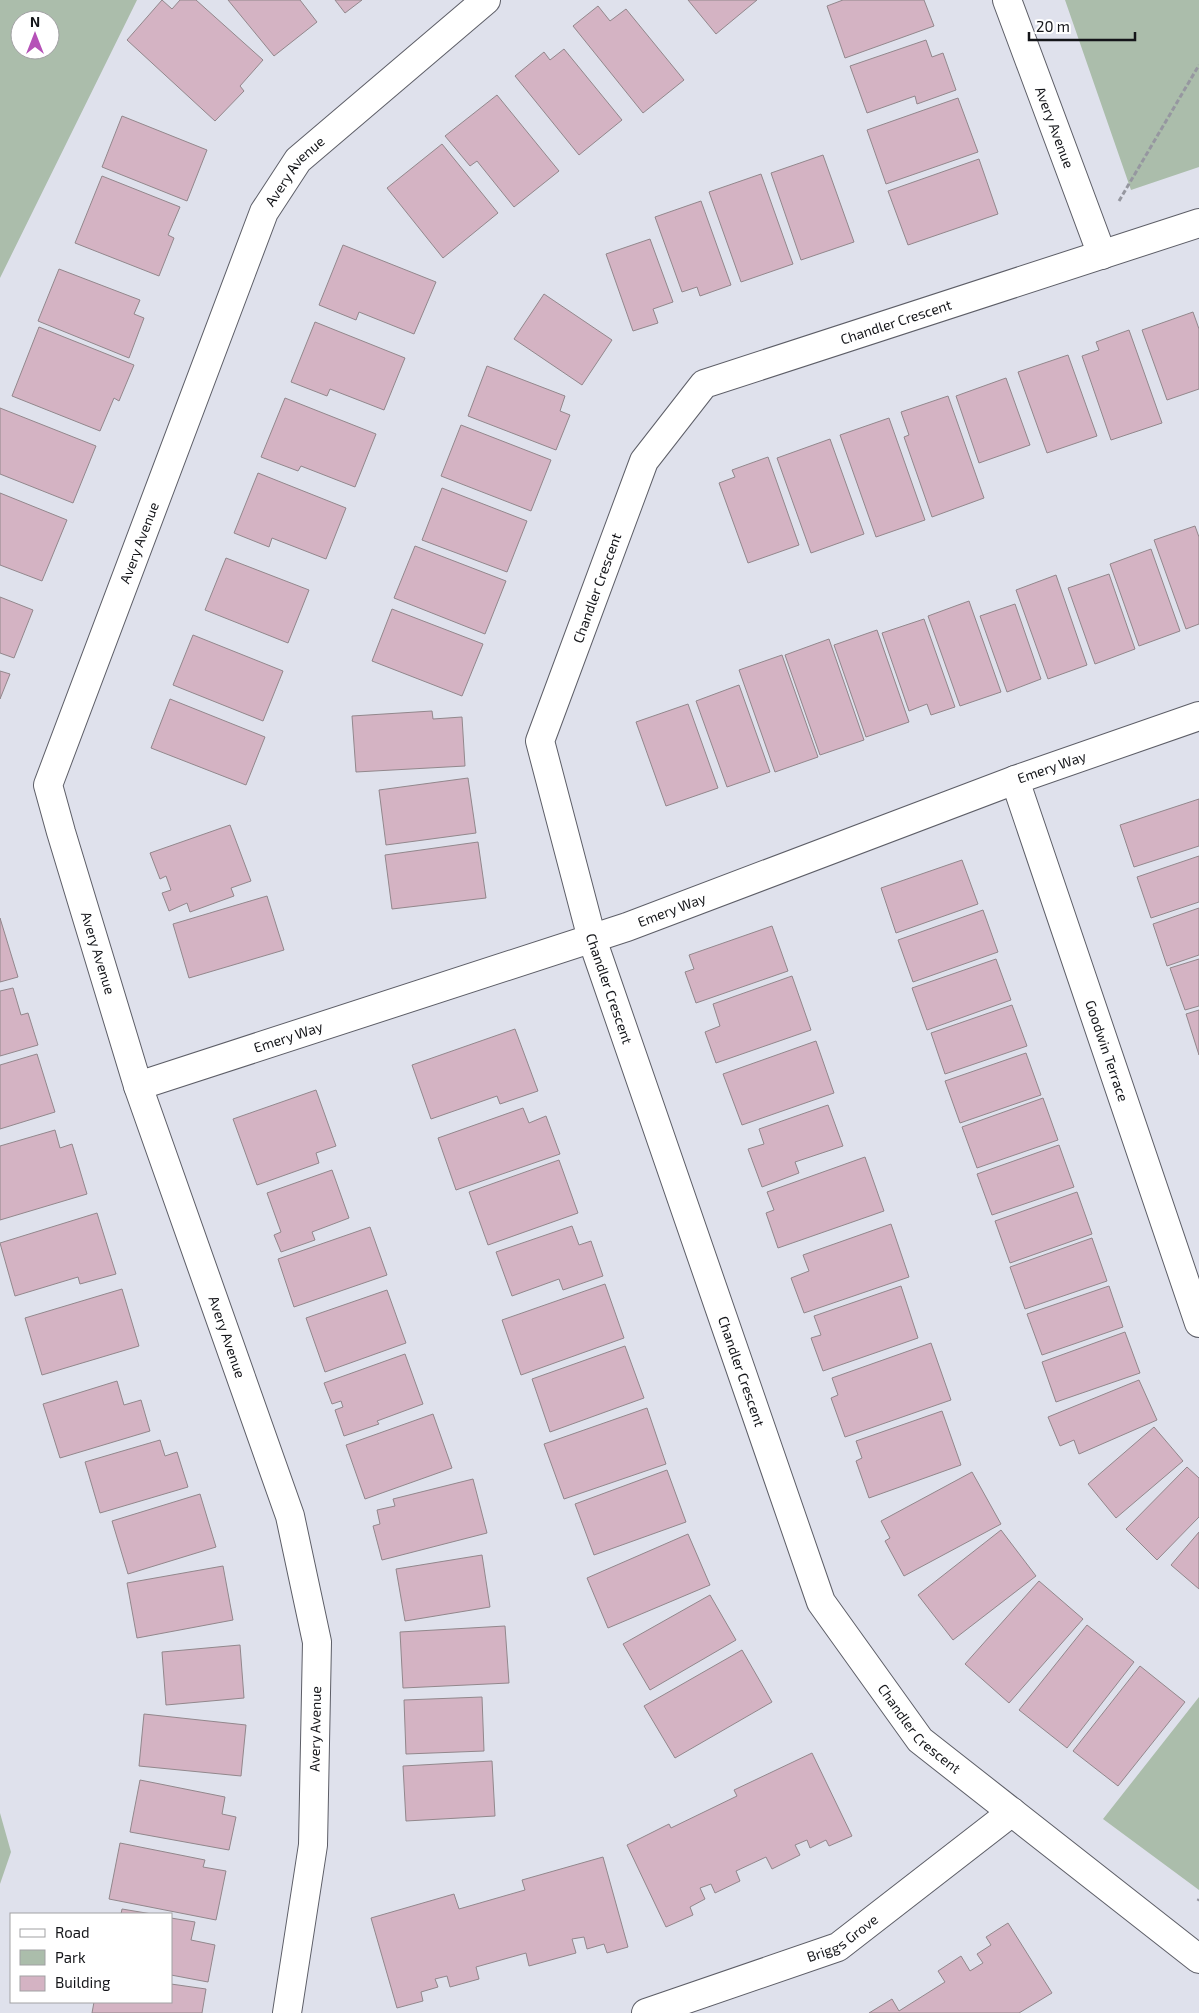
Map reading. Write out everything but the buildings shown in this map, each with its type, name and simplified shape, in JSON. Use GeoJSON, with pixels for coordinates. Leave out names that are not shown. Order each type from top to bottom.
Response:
{"type":"FeatureCollection","features":[{"type":"Feature","properties":{"kind":"street","name":"Avery Avenue"},"geometry":{"type":"LineString","coordinates":[[287,2013],[313,1844],[317,1642],[290,1516],[138,1086],[48,785],[264,212],[298,160],[486,0]]}},
{"type":"Feature","properties":{"kind":"street","name":"Avery Avenue"},"geometry":{"type":"LineString","coordinates":[[1007,0],[1102,255]]}},
{"type":"Feature","properties":{"kind":"street","name":"Chandler Crescent"},"geometry":{"type":"LineString","coordinates":[[1199,223],[704,384],[644,461],[540,741],[592,939],[821,1602],[920,1740],[1199,1959]]}},
{"type":"Feature","properties":{"kind":"street","name":"Emery Way"},"geometry":{"type":"LineString","coordinates":[[138,1086],[592,939],[1015,780],[1199,716]]}},
{"type":"Feature","properties":{"kind":"street","name":"Goodwin Terrace"},"geometry":{"type":"LineString","coordinates":[[1015,780],[1199,1323]]}},
{"type":"Feature","properties":{"kind":"street","name":"Briggs Grove"},"geometry":{"type":"LineString","coordinates":[[646,2013],[838,1947],[1012,1812]]}},
{"type":"Feature","properties":{"kind":"path"},"geometry":{"type":"LineString","coordinates":[[1119,201],[1199,65]]}},
{"type":"Feature","properties":{"kind":"green space"},"geometry":{"type":"Polygon","coordinates":[[[0,0],[137,0],[0,278],[0,0]]]}},
{"type":"Feature","properties":{"kind":"green space"},"geometry":{"type":"Polygon","coordinates":[[[1065,0],[1199,0],[1199,167],[1131,190],[1065,0]]]}},
{"type":"Feature","properties":{"kind":"green space"},"geometry":{"type":"Polygon","coordinates":[[[1199,1697],[1199,1890],[1103,1819],[1199,1697]]]}},
{"type":"Feature","properties":{"kind":"green space"},"geometry":{"type":"Polygon","coordinates":[[[0,1813],[11,1852],[0,1884],[0,1813]]]}}]}
